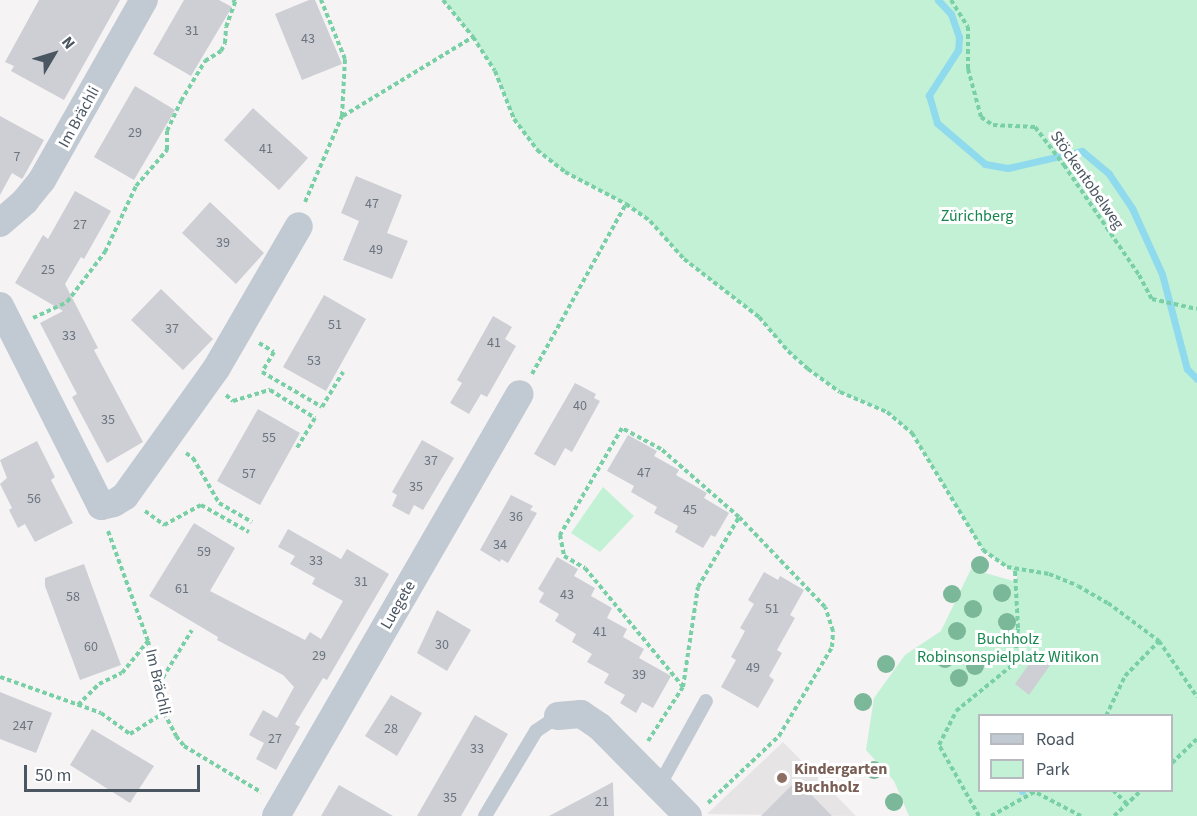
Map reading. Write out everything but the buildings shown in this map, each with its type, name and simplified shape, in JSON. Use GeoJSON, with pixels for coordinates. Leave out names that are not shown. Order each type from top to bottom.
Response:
{"type":"FeatureCollection","features":[{"type":"Feature","properties":{"kind":"street","name":"Im Brächli"},"geometry":{"type":"LineString","coordinates":[[0,223],[25,201],[42,180],[144,0]]}},
{"type":"Feature","properties":{"kind":"street"},"geometry":{"type":"LineString","coordinates":[[5,316],[113,501],[158,450],[216,369],[235,340],[299,226]]}},
{"type":"Feature","properties":{"kind":"street","name":"Luegete"},"geometry":{"type":"LineString","coordinates":[[279,810],[520,394]]}},
{"type":"Feature","properties":{"kind":"street"},"geometry":{"type":"LineString","coordinates":[[558,716],[581,714],[600,727],[659,786],[696,812]]}},
{"type":"Feature","properties":{"kind":"lane"},"geometry":{"type":"LineString","coordinates":[[659,786],[706,701]]}},
{"type":"Feature","properties":{"kind":"lane"},"geometry":{"type":"LineString","coordinates":[[485,816],[536,731],[558,716]]}},
{"type":"Feature","properties":{"kind":"path"},"geometry":{"type":"LineString","coordinates":[[5,316],[51,311],[67,302],[105,252],[136,186],[167,150],[167,131],[181,101],[205,61],[221,51],[235,2],[233,0]]}},
{"type":"Feature","properties":{"kind":"path"},"geometry":{"type":"LineString","coordinates":[[299,226],[304,205],[342,116],[345,59],[321,0]]}},
{"type":"Feature","properties":{"kind":"path"},"geometry":{"type":"LineString","coordinates":[[444,0],[473,37],[495,71],[514,119],[537,150],[566,172],[626,204],[650,221],[684,259],[759,317],[788,351],[808,369],[840,392],[888,412],[912,434],[983,550],[1015,570],[1049,574],[1078,586],[1108,603],[1159,641],[1197,697]]}},
{"type":"Feature","properties":{"kind":"path","name":"Stöckentobelweg"},"geometry":{"type":"LineString","coordinates":[[951,0],[968,27],[968,69],[981,117],[993,124],[1035,128],[1064,165],[1139,275],[1152,299],[1161,303],[1197,309]]}},
{"type":"Feature","properties":{"kind":"path"},"geometry":{"type":"LineString","coordinates":[[342,116],[473,37]]}},
{"type":"Feature","properties":{"kind":"path"},"geometry":{"type":"LineString","coordinates":[[520,394],[626,204]]}},
{"type":"Feature","properties":{"kind":"path"},"geometry":{"type":"LineString","coordinates":[[235,340],[248,348],[254,340],[274,352],[262,372],[322,407],[343,372]]}},
{"type":"Feature","properties":{"kind":"path"},"geometry":{"type":"LineString","coordinates":[[216,369],[229,378],[222,390],[233,401],[270,390],[315,418],[297,448]]}},
{"type":"Feature","properties":{"kind":"path"},"geometry":{"type":"LineString","coordinates":[[683,687],[585,568],[564,556],[560,535],[622,428],[661,449],[739,517],[825,607],[833,630],[832,647],[778,736],[696,812]]}},
{"type":"Feature","properties":{"kind":"path"},"geometry":{"type":"LineString","coordinates":[[158,450],[173,460],[181,449],[193,458],[219,503],[252,522]]}},
{"type":"Feature","properties":{"kind":"path"},"geometry":{"type":"LineString","coordinates":[[113,501],[164,525],[201,505],[249,532]]}},
{"type":"Feature","properties":{"kind":"path","name":"Im Brächli"},"geometry":{"type":"LineString","coordinates":[[113,501],[109,537],[148,641],[164,713],[176,736],[184,746],[279,810]]}},
{"type":"Feature","properties":{"kind":"path"},"geometry":{"type":"LineString","coordinates":[[635,762],[683,687],[698,587],[739,517]]}},
{"type":"Feature","properties":{"kind":"path"},"geometry":{"type":"LineString","coordinates":[[979,816],[939,745],[956,711],[1015,663],[1018,628],[1015,570]]}},
{"type":"Feature","properties":{"kind":"path"},"geometry":{"type":"LineString","coordinates":[[159,684],[192,630]]}},
{"type":"Feature","properties":{"kind":"path"},"geometry":{"type":"LineString","coordinates":[[78,705],[99,684],[122,673],[148,641]]}},
{"type":"Feature","properties":{"kind":"path"},"geometry":{"type":"LineString","coordinates":[[1107,714],[1125,676],[1159,641]]}},
{"type":"Feature","properties":{"kind":"path"},"geometry":{"type":"LineString","coordinates":[[0,677],[101,713],[130,734],[164,713]]}},
{"type":"Feature","properties":{"kind":"path"},"geometry":{"type":"LineString","coordinates":[[1173,762],[1197,739]]}},
{"type":"Feature","properties":{"kind":"path"},"geometry":{"type":"LineString","coordinates":[[991,816],[1037,792],[1081,816]]}},
{"type":"Feature","properties":{"kind":"path"},"geometry":{"type":"LineString","coordinates":[[1115,792],[1127,804]]}},
{"type":"Feature","properties":{"kind":"path"},"geometry":{"type":"LineString","coordinates":[[1114,816],[1140,792]]}},
{"type":"Feature","properties":{"kind":"shaded area","name":"Kindergarten Buchholz"},"geometry":{"type":"Polygon","coordinates":[[[783,742],[856,816],[707,814],[783,742]]]}},
{"type":"Feature","properties":{"kind":"green space","name":"Zürichberg"},"geometry":{"type":"Polygon","coordinates":[[[443,0],[1197,0],[1197,816],[909,816],[894,781],[866,750],[874,698],[905,655],[941,631],[971,569],[1017,582],[1017,574],[983,550],[912,433],[888,412],[840,392],[808,369],[788,351],[759,317],[684,259],[650,221],[626,204],[565,172],[537,150],[514,119],[495,71],[473,37],[443,0]]]}},
{"type":"Feature","properties":{"kind":"green space"},"geometry":{"type":"Polygon","coordinates":[[[603,487],[634,516],[600,552],[571,533],[603,487]]]}},
{"type":"Feature","properties":{"kind":"waterway"},"geometry":{"type":"LineString","coordinates":[[938,0],[951,14],[959,37],[958,50],[929,95],[937,123],[985,164],[1008,168],[1082,151],[1109,174],[1132,208],[1162,274],[1187,369],[1197,379]]}},
{"type":"Feature","properties":{"kind":"place","name":"Kindergarten Buchholz"},"geometry":{"type":"Point","coordinates":[782,778]}},
{"type":"Feature","properties":{"kind":"park label","name":"Buchholz Robinsonspielplatz Witikon"},"geometry":{"type":"Point","coordinates":[1008,648]}}]}
